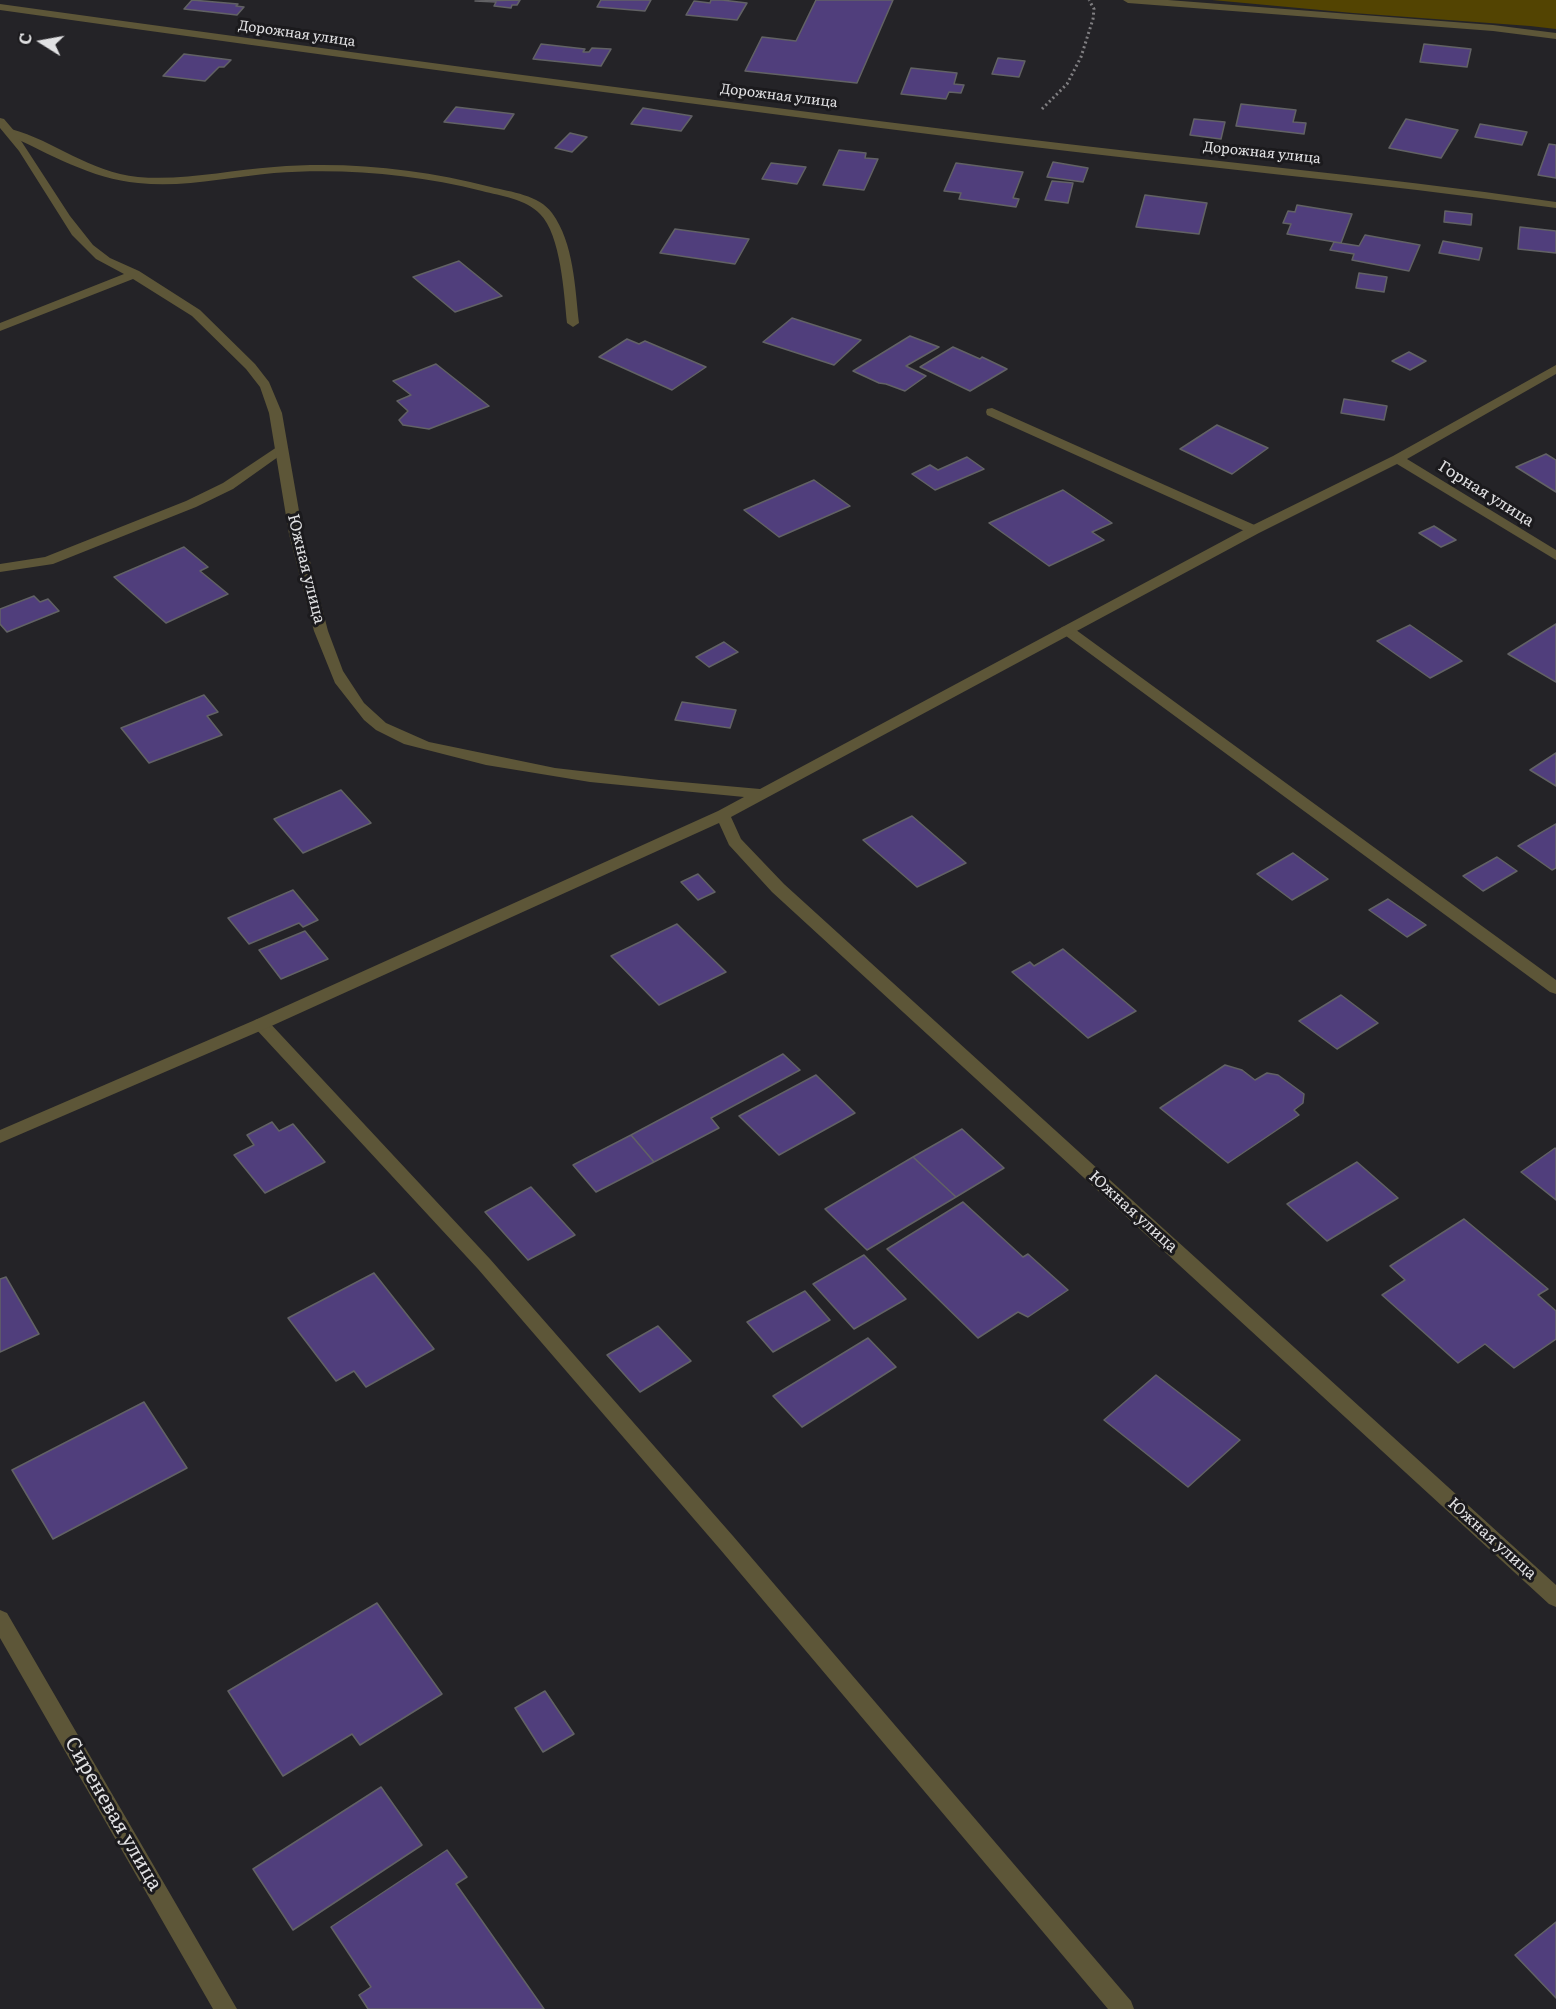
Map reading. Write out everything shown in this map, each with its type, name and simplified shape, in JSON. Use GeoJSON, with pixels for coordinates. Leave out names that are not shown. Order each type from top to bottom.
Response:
{"type":"FeatureCollection","features":[{"type":"Feature","properties":{"kind":"street"},"geometry":{"type":"LineString","coordinates":[[1128,0],[1493,28],[1556,36]]}},
{"type":"Feature","properties":{"kind":"street","name":"Дорожная улица"},"geometry":{"type":"LineString","coordinates":[[0,7],[340,54],[993,138],[1417,185],[1556,205]]}},
{"type":"Feature","properties":{"kind":"street","name":"Южная улица"},"geometry":{"type":"LineString","coordinates":[[0,122],[11,132],[34,171],[80,236],[104,259],[135,274],[194,311],[252,368],[270,395],[302,562],[317,619],[342,684],[357,704],[379,725],[393,733],[442,751],[563,774],[636,784],[764,794]]}},
{"type":"Feature","properties":{"kind":"street"},"geometry":{"type":"LineString","coordinates":[[11,132],[101,172],[138,180],[184,180],[284,170],[349,169],[443,179],[506,194],[528,202],[548,214],[568,278],[573,323]]}},
{"type":"Feature","properties":{"kind":"street"},"geometry":{"type":"LineString","coordinates":[[0,327],[135,274]]}},
{"type":"Feature","properties":{"kind":"street"},"geometry":{"type":"LineString","coordinates":[[0,1137],[261,1024],[723,815],[1254,530],[1398,459],[1556,369]]}},
{"type":"Feature","properties":{"kind":"street"},"geometry":{"type":"LineString","coordinates":[[992,412],[1254,530]]}},
{"type":"Feature","properties":{"kind":"street"},"geometry":{"type":"LineString","coordinates":[[0,568],[48,561],[191,504],[228,486],[280,449]]}},
{"type":"Feature","properties":{"kind":"street","name":"Горная улица"},"geometry":{"type":"LineString","coordinates":[[1398,459],[1556,556]]}},
{"type":"Feature","properties":{"kind":"street"},"geometry":{"type":"LineString","coordinates":[[1066,630],[1556,988]]}},
{"type":"Feature","properties":{"kind":"street","name":"Южная улица"},"geometry":{"type":"LineString","coordinates":[[723,815],[734,841],[778,888],[1556,1598]]}},
{"type":"Feature","properties":{"kind":"street"},"geometry":{"type":"LineString","coordinates":[[261,1024],[484,1264],[726,1542],[1123,2009]]}},
{"type":"Feature","properties":{"kind":"street","name":"Сиреневая улица"},"geometry":{"type":"LineString","coordinates":[[0,1619],[226,2009]]}},
{"type":"Feature","properties":{"kind":"path"},"geometry":{"type":"LineString","coordinates":[[993,138],[1022,125],[1067,84],[1081,57],[1093,19],[1094,9],[1089,0]]}},
{"type":"Feature","properties":{"kind":"shaded area"},"geometry":{"type":"Polygon","coordinates":[[[1212,0],[1556,0],[1556,29],[1353,13],[1212,0]]]}},
{"type":"Feature","properties":{"kind":"building"},"geometry":{"type":"Polygon","coordinates":[[[192,0],[238,4],[236,6],[244,7],[237,15],[184,9],[192,0]]]}},
{"type":"Feature","properties":{"kind":"building"},"geometry":{"type":"Polygon","coordinates":[[[520,0],[511,8],[494,6],[496,2],[475,1],[520,0]]]}},
{"type":"Feature","properties":{"kind":"building"},"geometry":{"type":"Polygon","coordinates":[[[601,0],[651,0],[645,11],[597,7],[601,0]]]}},
{"type":"Feature","properties":{"kind":"building"},"geometry":{"type":"Polygon","coordinates":[[[711,0],[747,3],[737,20],[686,15],[694,1],[710,3],[711,0]]]}},
{"type":"Feature","properties":{"kind":"building"},"geometry":{"type":"Polygon","coordinates":[[[816,0],[893,0],[857,83],[745,71],[762,37],[796,41],[816,0]]]}},
{"type":"Feature","properties":{"kind":"building"},"geometry":{"type":"Polygon","coordinates":[[[541,44],[585,49],[583,52],[589,52],[592,48],[611,49],[601,66],[533,59],[541,44]]]}},
{"type":"Feature","properties":{"kind":"building"},"geometry":{"type":"Polygon","coordinates":[[[1424,44],[1471,49],[1467,67],[1420,62],[1424,44]]]}},
{"type":"Feature","properties":{"kind":"building"},"geometry":{"type":"Polygon","coordinates":[[[184,54],[231,60],[224,67],[219,67],[205,81],[163,76],[184,54]]]}},
{"type":"Feature","properties":{"kind":"building"},"geometry":{"type":"Polygon","coordinates":[[[998,58],[1025,61],[1019,77],[992,74],[998,58]]]}},
{"type":"Feature","properties":{"kind":"building"},"geometry":{"type":"Polygon","coordinates":[[[911,68],[957,73],[954,84],[964,85],[961,93],[949,92],[946,99],[901,94],[911,68]]]}},
{"type":"Feature","properties":{"kind":"building"},"geometry":{"type":"Polygon","coordinates":[[[1241,104],[1296,110],[1293,122],[1306,123],[1304,134],[1236,126],[1241,104]]]}},
{"type":"Feature","properties":{"kind":"building"},"geometry":{"type":"Polygon","coordinates":[[[456,107],[514,114],[504,129],[444,122],[456,107]]]}},
{"type":"Feature","properties":{"kind":"building"},"geometry":{"type":"Polygon","coordinates":[[[643,108],[692,116],[681,131],[631,124],[643,108]]]}},
{"type":"Feature","properties":{"kind":"building"},"geometry":{"type":"Polygon","coordinates":[[[1194,119],[1225,122],[1221,139],[1190,135],[1194,119]]]}},
{"type":"Feature","properties":{"kind":"building"},"geometry":{"type":"Polygon","coordinates":[[[1406,119],[1458,130],[1441,158],[1389,148],[1406,119]]]}},
{"type":"Feature","properties":{"kind":"building"},"geometry":{"type":"Polygon","coordinates":[[[1480,124],[1527,132],[1522,145],[1475,137],[1480,124]]]}},
{"type":"Feature","properties":{"kind":"building"},"geometry":{"type":"Polygon","coordinates":[[[570,133],[587,137],[572,152],[555,148],[570,133]]]}},
{"type":"Feature","properties":{"kind":"building"},"geometry":{"type":"Polygon","coordinates":[[[1549,144],[1556,145],[1556,178],[1538,175],[1549,144]]]}},
{"type":"Feature","properties":{"kind":"building"},"geometry":{"type":"Polygon","coordinates":[[[839,150],[866,153],[865,158],[878,159],[864,190],[823,185],[839,150]]]}},
{"type":"Feature","properties":{"kind":"building"},"geometry":{"type":"Polygon","coordinates":[[[1053,162],[1088,168],[1083,182],[1047,177],[1053,162]]]}},
{"type":"Feature","properties":{"kind":"building"},"geometry":{"type":"Polygon","coordinates":[[[771,163],[806,167],[797,184],[762,179],[771,163]]]}},
{"type":"Feature","properties":{"kind":"building"},"geometry":{"type":"Polygon","coordinates":[[[956,163],[1023,172],[1013,198],[1019,199],[1016,207],[959,199],[961,193],[944,191],[956,163]]]}},
{"type":"Feature","properties":{"kind":"building"},"geometry":{"type":"Polygon","coordinates":[[[1052,181],[1073,183],[1068,203],[1045,200],[1052,181]]]}},
{"type":"Feature","properties":{"kind":"building"},"geometry":{"type":"Polygon","coordinates":[[[1145,195],[1207,203],[1199,234],[1136,227],[1145,195]]]}},
{"type":"Feature","properties":{"kind":"building"},"geometry":{"type":"Polygon","coordinates":[[[1297,205],[1352,214],[1341,243],[1287,234],[1291,224],[1283,223],[1288,211],[1295,212],[1297,205]]]}},
{"type":"Feature","properties":{"kind":"building"},"geometry":{"type":"Polygon","coordinates":[[[1445,211],[1472,214],[1471,225],[1444,222],[1445,211]]]}},
{"type":"Feature","properties":{"kind":"building"},"geometry":{"type":"Polygon","coordinates":[[[1520,227],[1556,231],[1556,253],[1518,249],[1520,227]]]}},
{"type":"Feature","properties":{"kind":"building"},"geometry":{"type":"Polygon","coordinates":[[[675,229],[749,239],[735,264],[660,253],[675,229]]]}},
{"type":"Feature","properties":{"kind":"building"},"geometry":{"type":"Polygon","coordinates":[[[1365,235],[1420,245],[1409,271],[1352,260],[1354,254],[1330,250],[1334,242],[1359,246],[1365,235]]]}},
{"type":"Feature","properties":{"kind":"building"},"geometry":{"type":"Polygon","coordinates":[[[1443,241],[1482,248],[1479,260],[1439,253],[1443,241]]]}},
{"type":"Feature","properties":{"kind":"building"},"geometry":{"type":"Polygon","coordinates":[[[459,261],[502,296],[455,312],[413,277],[459,261]]]}},
{"type":"Feature","properties":{"kind":"building"},"geometry":{"type":"Polygon","coordinates":[[[1359,273],[1387,277],[1384,292],[1356,288],[1359,273]]]}},
{"type":"Feature","properties":{"kind":"building"},"geometry":{"type":"Polygon","coordinates":[[[792,318],[861,340],[834,365],[763,342],[792,318]]]}},
{"type":"Feature","properties":{"kind":"building"},"geometry":{"type":"Polygon","coordinates":[[[910,336],[939,347],[906,366],[926,376],[905,391],[879,383],[853,371],[910,336]]]}},
{"type":"Feature","properties":{"kind":"building"},"geometry":{"type":"Polygon","coordinates":[[[627,339],[639,344],[645,341],[706,367],[672,390],[599,357],[627,339]]]}},
{"type":"Feature","properties":{"kind":"building"},"geometry":{"type":"Polygon","coordinates":[[[953,347],[1007,369],[970,391],[920,367],[953,347]]]}},
{"type":"Feature","properties":{"kind":"building"},"geometry":{"type":"Polygon","coordinates":[[[1409,352],[1426,361],[1410,370],[1392,361],[1409,352]]]}},
{"type":"Feature","properties":{"kind":"building"},"geometry":{"type":"Polygon","coordinates":[[[436,364],[489,406],[429,429],[403,425],[399,420],[408,411],[397,401],[411,395],[393,381],[436,364]]]}},
{"type":"Feature","properties":{"kind":"building"},"geometry":{"type":"Polygon","coordinates":[[[1344,399],[1387,406],[1384,420],[1341,413],[1344,399]]]}},
{"type":"Feature","properties":{"kind":"building"},"geometry":{"type":"Polygon","coordinates":[[[1217,425],[1268,448],[1232,474],[1180,449],[1217,425]]]}},
{"type":"Feature","properties":{"kind":"building"},"geometry":{"type":"Polygon","coordinates":[[[1546,454],[1556,460],[1556,492],[1516,467],[1546,454]]]}},
{"type":"Feature","properties":{"kind":"building"},"geometry":{"type":"Polygon","coordinates":[[[967,457],[984,469],[935,490],[912,474],[930,465],[938,470],[967,457]]]}},
{"type":"Feature","properties":{"kind":"building"},"geometry":{"type":"Polygon","coordinates":[[[814,480],[850,506],[779,537],[744,510],[814,480]]]}},
{"type":"Feature","properties":{"kind":"building"},"geometry":{"type":"Polygon","coordinates":[[[1063,490],[1112,523],[1092,532],[1104,540],[1049,566],[989,523],[1063,490]]]}},
{"type":"Feature","properties":{"kind":"building"},"geometry":{"type":"Polygon","coordinates":[[[1434,526],[1456,540],[1441,547],[1419,533],[1434,526]]]}},
{"type":"Feature","properties":{"kind":"building"},"geometry":{"type":"Polygon","coordinates":[[[184,547],[208,567],[200,571],[228,594],[166,623],[114,577],[184,547]]]}},
{"type":"Feature","properties":{"kind":"building"},"geometry":{"type":"Polygon","coordinates":[[[34,596],[40,602],[48,599],[59,611],[7,632],[0,624],[0,609],[34,596]]]}},
{"type":"Feature","properties":{"kind":"building"},"geometry":{"type":"Polygon","coordinates":[[[1556,624],[1556,682],[1508,654],[1556,624]]]}},
{"type":"Feature","properties":{"kind":"building"},"geometry":{"type":"Polygon","coordinates":[[[1410,625],[1462,661],[1430,678],[1377,641],[1410,625]]]}},
{"type":"Feature","properties":{"kind":"building"},"geometry":{"type":"Polygon","coordinates":[[[724,642],[738,652],[709,667],[696,657],[724,642]]]}},
{"type":"Feature","properties":{"kind":"building"},"geometry":{"type":"Polygon","coordinates":[[[204,695],[218,712],[207,716],[222,735],[149,763],[121,728],[204,695]]]}},
{"type":"Feature","properties":{"kind":"building"},"geometry":{"type":"Polygon","coordinates":[[[682,702],[736,710],[730,728],[675,720],[682,702]]]}},
{"type":"Feature","properties":{"kind":"building"},"geometry":{"type":"Polygon","coordinates":[[[1556,753],[1556,786],[1530,770],[1556,753]]]}},
{"type":"Feature","properties":{"kind":"building"},"geometry":{"type":"Polygon","coordinates":[[[341,790],[371,823],[303,853],[274,819],[341,790]]]}},
{"type":"Feature","properties":{"kind":"building"},"geometry":{"type":"Polygon","coordinates":[[[912,816],[966,863],[917,887],[863,840],[912,816]]]}},
{"type":"Feature","properties":{"kind":"building"},"geometry":{"type":"Polygon","coordinates":[[[1556,824],[1556,868],[1552,870],[1518,846],[1556,824]]]}},
{"type":"Feature","properties":{"kind":"building"},"geometry":{"type":"Polygon","coordinates":[[[1293,853],[1328,879],[1292,900],[1257,874],[1293,853]]]}},
{"type":"Feature","properties":{"kind":"building"},"geometry":{"type":"Polygon","coordinates":[[[1497,857],[1517,871],[1483,891],[1463,876],[1497,857]]]}},
{"type":"Feature","properties":{"kind":"building"},"geometry":{"type":"Polygon","coordinates":[[[698,874],[715,892],[698,900],[681,882],[698,874]]]}},
{"type":"Feature","properties":{"kind":"building"},"geometry":{"type":"Polygon","coordinates":[[[293,890],[318,920],[303,927],[299,923],[249,944],[228,918],[293,890]]]}},
{"type":"Feature","properties":{"kind":"building"},"geometry":{"type":"Polygon","coordinates":[[[1388,899],[1426,925],[1407,937],[1369,910],[1388,899]]]}},
{"type":"Feature","properties":{"kind":"building"},"geometry":{"type":"Polygon","coordinates":[[[677,924],[726,972],[659,1005],[611,956],[677,924]]]}},
{"type":"Feature","properties":{"kind":"building"},"geometry":{"type":"Polygon","coordinates":[[[305,931],[328,959],[281,979],[259,950],[305,931]]]}},
{"type":"Feature","properties":{"kind":"building"},"geometry":{"type":"Polygon","coordinates":[[[1063,949],[1136,1011],[1088,1038],[1012,972],[1030,962],[1034,966],[1063,949]]]}},
{"type":"Feature","properties":{"kind":"building"},"geometry":{"type":"Polygon","coordinates":[[[1341,995],[1378,1023],[1337,1049],[1299,1021],[1341,995]]]}},
{"type":"Feature","properties":{"kind":"building"},"geometry":{"type":"Polygon","coordinates":[[[783,1054],[800,1070],[711,1118],[719,1128],[654,1162],[631,1135],[783,1054]]]}},
{"type":"Feature","properties":{"kind":"building"},"geometry":{"type":"Polygon","coordinates":[[[1225,1065],[1242,1070],[1255,1080],[1267,1073],[1278,1075],[1304,1094],[1303,1103],[1294,1110],[1299,1115],[1228,1163],[1160,1108],[1225,1065]]]}},
{"type":"Feature","properties":{"kind":"building"},"geometry":{"type":"Polygon","coordinates":[[[816,1075],[855,1113],[779,1155],[739,1116],[816,1075]]]}},
{"type":"Feature","properties":{"kind":"building"},"geometry":{"type":"Polygon","coordinates":[[[272,1122],[279,1131],[293,1124],[325,1162],[265,1193],[234,1155],[254,1145],[247,1135],[272,1122]]]}},
{"type":"Feature","properties":{"kind":"building"},"geometry":{"type":"Polygon","coordinates":[[[962,1129],[1004,1168],[956,1197],[913,1157],[962,1129]]]}},
{"type":"Feature","properties":{"kind":"building"},"geometry":{"type":"Polygon","coordinates":[[[631,1135],[654,1162],[596,1192],[573,1165],[631,1135]]]}},
{"type":"Feature","properties":{"kind":"building"},"geometry":{"type":"Polygon","coordinates":[[[1556,1149],[1556,1200],[1521,1172],[1556,1149]]]}},
{"type":"Feature","properties":{"kind":"building"},"geometry":{"type":"Polygon","coordinates":[[[913,1157],[956,1197],[867,1250],[825,1209],[913,1157]]]}},
{"type":"Feature","properties":{"kind":"building"},"geometry":{"type":"Polygon","coordinates":[[[1357,1162],[1398,1198],[1327,1241],[1287,1204],[1357,1162]]]}},
{"type":"Feature","properties":{"kind":"building"},"geometry":{"type":"Polygon","coordinates":[[[531,1187],[575,1235],[528,1260],[485,1212],[531,1187]]]}},
{"type":"Feature","properties":{"kind":"building"},"geometry":{"type":"Polygon","coordinates":[[[963,1202],[1023,1257],[1028,1254],[1068,1290],[1028,1317],[1018,1312],[978,1338],[887,1249],[963,1202]]]}},
{"type":"Feature","properties":{"kind":"building"},"geometry":{"type":"Polygon","coordinates":[[[1464,1219],[1548,1289],[1538,1295],[1556,1311],[1556,1339],[1514,1368],[1485,1344],[1458,1363],[1382,1295],[1405,1280],[1390,1266],[1464,1219]]]}},
{"type":"Feature","properties":{"kind":"building"},"geometry":{"type":"Polygon","coordinates":[[[864,1255],[906,1299],[854,1329],[813,1284],[864,1255]]]}},
{"type":"Feature","properties":{"kind":"building"},"geometry":{"type":"Polygon","coordinates":[[[374,1273],[434,1349],[366,1387],[354,1371],[336,1381],[288,1318],[374,1273]]]}},
{"type":"Feature","properties":{"kind":"building"},"geometry":{"type":"Polygon","coordinates":[[[6,1277],[39,1334],[0,1352],[0,1279],[6,1277]]]}},
{"type":"Feature","properties":{"kind":"building"},"geometry":{"type":"Polygon","coordinates":[[[805,1291],[830,1320],[773,1352],[747,1322],[805,1291]]]}},
{"type":"Feature","properties":{"kind":"building"},"geometry":{"type":"Polygon","coordinates":[[[658,1326],[691,1361],[640,1392],[607,1355],[658,1326]]]}},
{"type":"Feature","properties":{"kind":"building"},"geometry":{"type":"Polygon","coordinates":[[[868,1338],[896,1367],[802,1427],[773,1396],[868,1338]]]}},
{"type":"Feature","properties":{"kind":"building"},"geometry":{"type":"Polygon","coordinates":[[[1156,1375],[1240,1440],[1188,1487],[1104,1420],[1156,1375]]]}},
{"type":"Feature","properties":{"kind":"building"},"geometry":{"type":"Polygon","coordinates":[[[144,1402],[187,1468],[53,1539],[12,1470],[144,1402]]]}},
{"type":"Feature","properties":{"kind":"building"},"geometry":{"type":"Polygon","coordinates":[[[377,1603],[442,1694],[360,1745],[352,1734],[283,1776],[228,1691],[377,1603]]]}},
{"type":"Feature","properties":{"kind":"building"},"geometry":{"type":"Polygon","coordinates":[[[545,1691],[574,1734],[543,1752],[515,1708],[545,1691]]]}},
{"type":"Feature","properties":{"kind":"building"},"geometry":{"type":"Polygon","coordinates":[[[381,1787],[422,1845],[293,1930],[253,1869],[381,1787]]]}},
{"type":"Feature","properties":{"kind":"building"},"geometry":{"type":"Polygon","coordinates":[[[447,1850],[467,1877],[456,1884],[544,2009],[368,2009],[359,1995],[371,1987],[331,1927],[447,1850]]]}},
{"type":"Feature","properties":{"kind":"building"},"geometry":{"type":"Polygon","coordinates":[[[1556,1922],[1556,1998],[1515,1955],[1556,1922]]]}}]}
